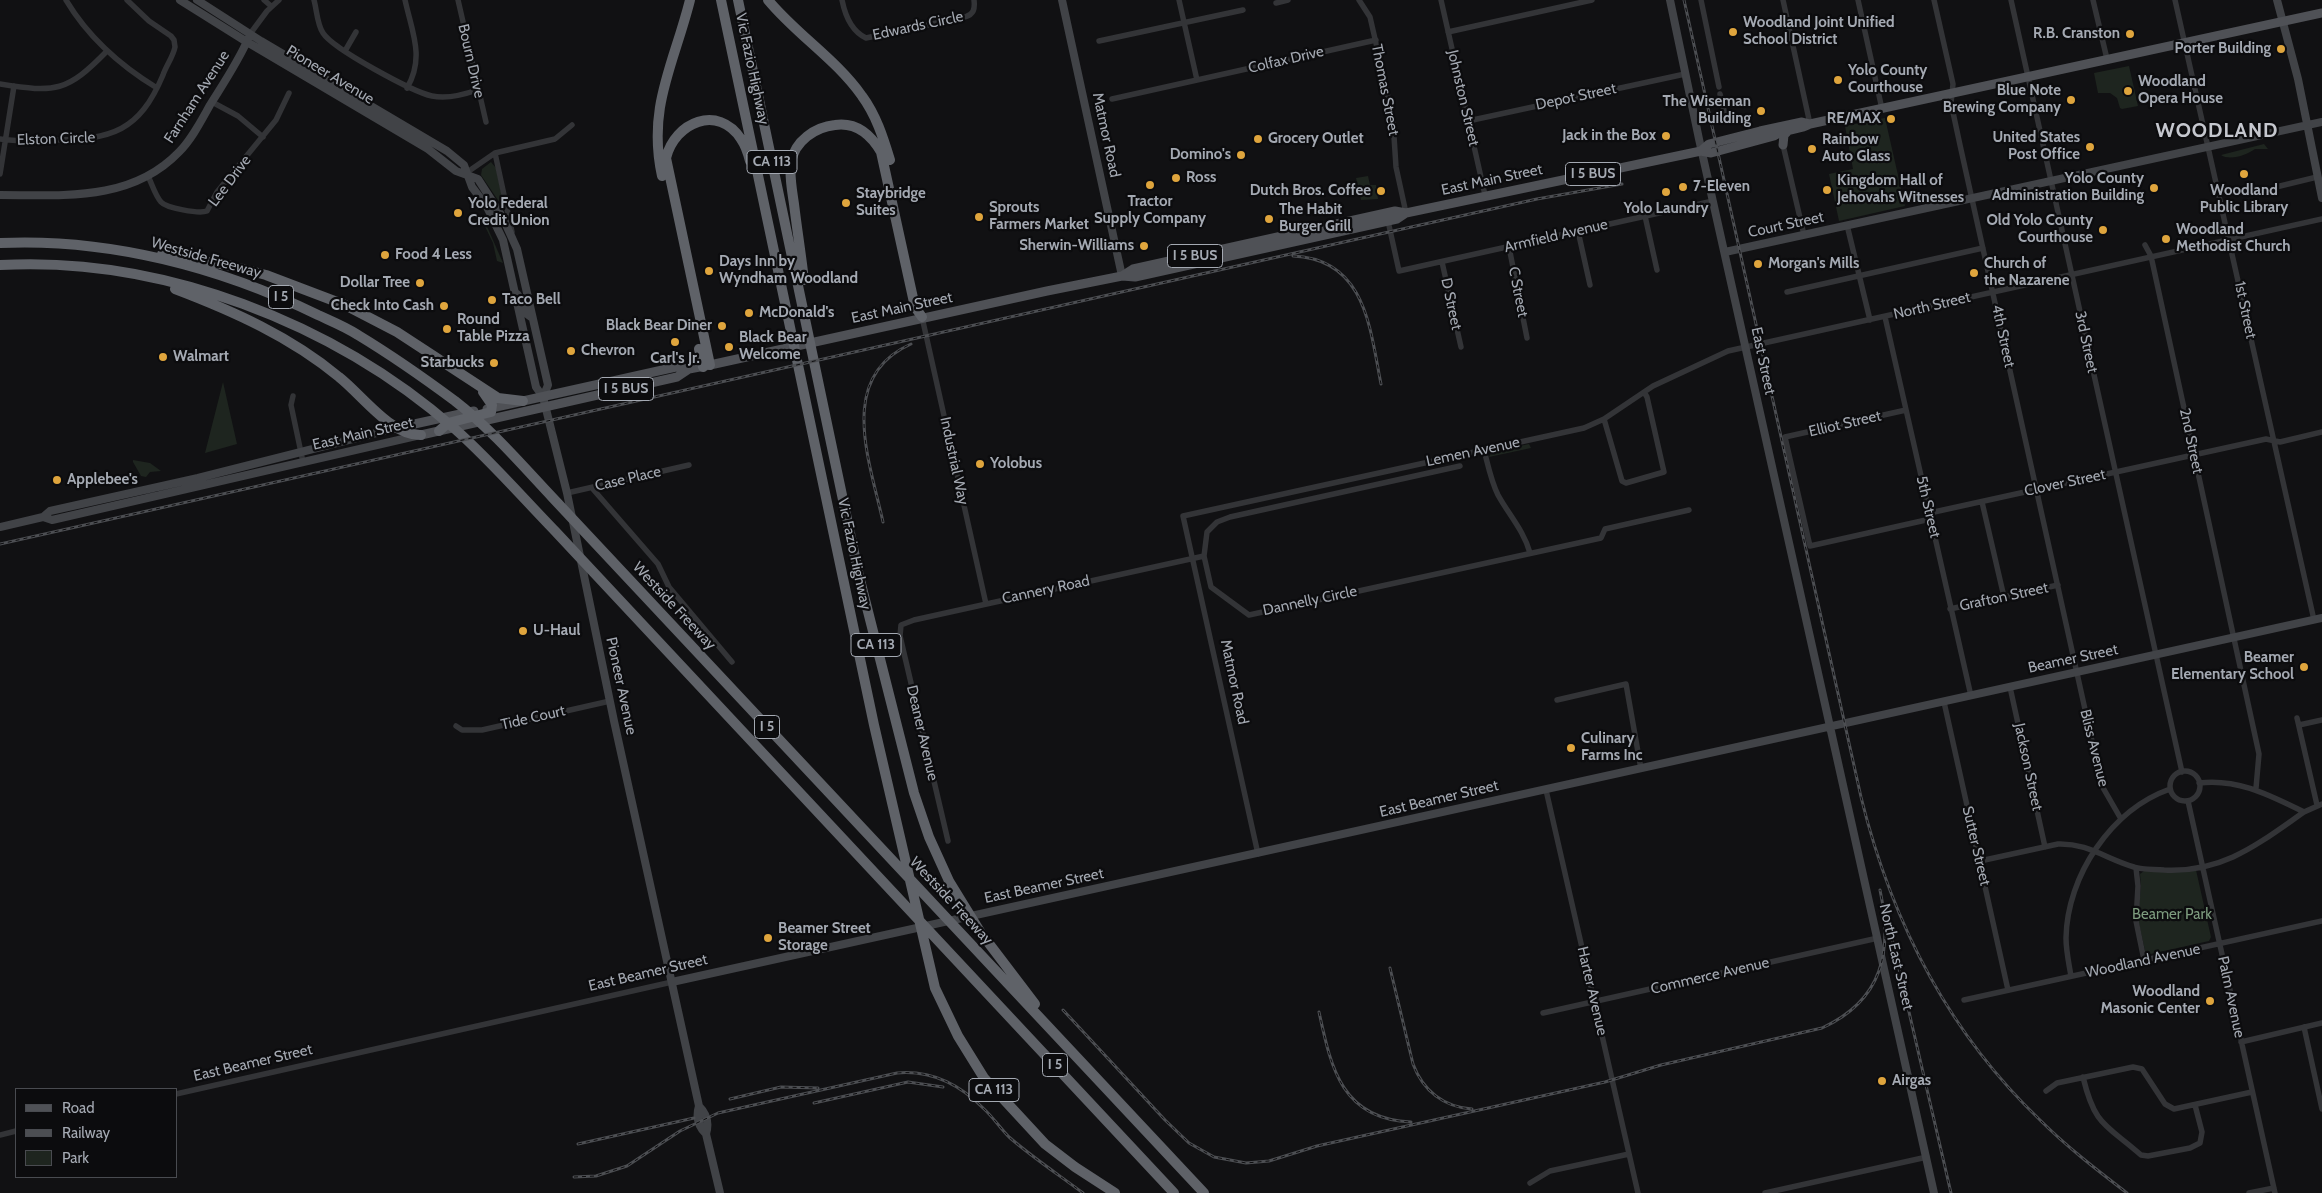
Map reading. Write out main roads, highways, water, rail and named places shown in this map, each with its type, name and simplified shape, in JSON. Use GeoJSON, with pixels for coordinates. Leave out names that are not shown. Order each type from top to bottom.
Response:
{"type":"FeatureCollection","features":[{"type":"Feature","properties":{"kind":"highway"},"geometry":{"type":"LineString","coordinates":[[690,0],[662,92],[657,141],[660,170],[706,366]]}},
{"type":"Feature","properties":{"kind":"highway","name":"Vic Fazio Highway"},"geometry":{"type":"LineString","coordinates":[[721,0],[902,851],[926,952],[939,996],[958,1036],[984,1078],[1045,1144],[1075,1167],[1115,1193]]}},
{"type":"Feature","properties":{"kind":"highway","name":"Vic Fazio Highway"},"geometry":{"type":"LineString","coordinates":[[738,0],[861,584],[914,793],[936,856],[977,928],[1067,1047]]}},
{"type":"Feature","properties":{"kind":"highway"},"geometry":{"type":"LineString","coordinates":[[768,0],[849,80],[873,114],[890,161],[922,317]]}},
{"type":"Feature","properties":{"kind":"highway"},"geometry":{"type":"LineString","coordinates":[[706,366],[667,169],[666,158],[669,146],[676,135],[686,126],[698,122],[715,122],[731,128],[745,146],[765,203]]}},
{"type":"Feature","properties":{"kind":"highway"},"geometry":{"type":"LineString","coordinates":[[807,323],[806,299],[791,182],[791,162],[798,146],[808,135],[826,126],[840,124],[859,129],[875,142],[881,152],[915,307],[922,317]]}},
{"type":"Feature","properties":{"kind":"highway","name":"Westside Freeway"},"geometry":{"type":"LineString","coordinates":[[0,243],[84,246],[172,262],[238,280],[276,294],[357,334],[455,402],[503,445],[552,496],[1204,1193]]}},
{"type":"Feature","properties":{"kind":"highway"},"geometry":{"type":"LineString","coordinates":[[84,246],[200,259],[266,275],[345,305],[397,332],[480,387],[502,399],[523,401]]}},
{"type":"Feature","properties":{"kind":"highway","name":"I 5"},"geometry":{"type":"LineString","coordinates":[[0,265],[78,268],[141,276],[222,296],[302,328],[372,366],[429,408],[478,450],[555,531],[1174,1193]]}},
{"type":"Feature","properties":{"kind":"highway"},"geometry":{"type":"LineString","coordinates":[[141,276],[214,304],[281,338],[310,355],[338,376],[396,428],[411,434],[421,435]]}},
{"type":"Feature","properties":{"kind":"highway"},"geometry":{"type":"LineString","coordinates":[[439,431],[448,423],[490,413],[493,407],[480,387]]}},
{"type":"Feature","properties":{"kind":"main road","name":"I 5 BUS"},"geometry":{"type":"LineString","coordinates":[[1701,151],[1711,153],[1804,128],[1811,124],[2322,13]]}},
{"type":"Feature","properties":{"kind":"main road","name":"I 5 BUS"},"geometry":{"type":"LineString","coordinates":[[1701,151],[1709,144],[1760,131],[1802,122],[1811,124]]}},
{"type":"Feature","properties":{"kind":"main road"},"geometry":{"type":"LineString","coordinates":[[1774,136],[1778,137],[1783,145],[1784,135],[1787,132]]}},
{"type":"Feature","properties":{"kind":"main road","name":"East Main Street"},"geometry":{"type":"LineString","coordinates":[[396,428],[676,367],[688,369],[706,366],[922,317],[1122,276],[1135,277],[1397,219],[1406,213],[1485,195],[1701,151]]}},
{"type":"Feature","properties":{"kind":"main road","name":"East Main Street"},"geometry":{"type":"LineString","coordinates":[[1122,276],[1133,269],[1395,211],[1406,213]]}},
{"type":"Feature","properties":{"kind":"main road","name":"East Main Street"},"geometry":{"type":"LineString","coordinates":[[421,435],[677,377],[688,369]]}},
{"type":"Feature","properties":{"kind":"main road"},"geometry":{"type":"LineString","coordinates":[[627,388],[638,382],[650,379],[654,372]]}},
{"type":"Feature","properties":{"kind":"railway"},"geometry":{"type":"LineString","coordinates":[[1684,0],[1861,797],[1889,887],[1927,971],[1977,1050],[2007,1086],[2050,1130],[2127,1193]]}},
{"type":"Feature","properties":{"kind":"railway"},"geometry":{"type":"LineString","coordinates":[[0,544],[1537,199],[1622,184]]}},
{"type":"Feature","properties":{"kind":"railway"},"geometry":{"type":"LineString","coordinates":[[1293,256],[1317,260],[1336,270],[1350,283],[1360,300],[1368,320],[1381,384]]}},
{"type":"Feature","properties":{"kind":"railway"},"geometry":{"type":"LineString","coordinates":[[883,522],[866,448],[864,423],[866,399],[873,377],[888,359],[911,344]]}},
{"type":"Feature","properties":{"kind":"railway"},"geometry":{"type":"LineString","coordinates":[[1063,1010],[1165,1120],[1189,1143],[1214,1157],[1246,1163],[1269,1161],[1317,1146],[1605,1082],[1661,1065],[1822,1028],[1843,1017],[1859,1003],[1871,988],[1879,971],[1885,933],[1880,890]]}},
{"type":"Feature","properties":{"kind":"railway"},"geometry":{"type":"LineString","coordinates":[[1890,930],[1951,1193]]}},
{"type":"Feature","properties":{"kind":"railway"},"geometry":{"type":"LineString","coordinates":[[1390,968],[1417,1074],[1436,1096],[1452,1105],[1472,1109]]}},
{"type":"Feature","properties":{"kind":"railway"},"geometry":{"type":"LineString","coordinates":[[1319,1012],[1335,1070],[1343,1086],[1354,1100],[1369,1111],[1387,1119],[1411,1122]]}},
{"type":"Feature","properties":{"kind":"railway"},"geometry":{"type":"LineString","coordinates":[[574,1177],[596,1176],[627,1166],[680,1131],[718,1113],[897,1073],[909,1073],[933,1076],[964,1092],[987,1111],[1009,1137],[1083,1193]]}},
{"type":"Feature","properties":{"kind":"railway"},"geometry":{"type":"LineString","coordinates":[[814,1103],[908,1082],[943,1087]]}},
{"type":"Feature","properties":{"kind":"railway"},"geometry":{"type":"LineString","coordinates":[[730,1099],[781,1087],[818,1088]]}},
{"type":"Feature","properties":{"kind":"railway"},"geometry":{"type":"LineString","coordinates":[[578,1144],[694,1118]]}},
{"type":"Feature","properties":{"kind":"place","name":"Woodland Joint Unified School District"},"geometry":{"type":"Point","coordinates":[1733,32]}},
{"type":"Feature","properties":{"kind":"place","name":"R.B. Cranston"},"geometry":{"type":"Point","coordinates":[2130,34]}},
{"type":"Feature","properties":{"kind":"place","name":"Porter Building"},"geometry":{"type":"Point","coordinates":[2281,49]}},
{"type":"Feature","properties":{"kind":"place","name":"Yolo County Courthouse"},"geometry":{"type":"Point","coordinates":[1838,80]}},
{"type":"Feature","properties":{"kind":"place","name":"Woodland Opera House"},"geometry":{"type":"Point","coordinates":[2128,91]}},
{"type":"Feature","properties":{"kind":"place","name":"Blue Note Brewing Company"},"geometry":{"type":"Point","coordinates":[2071,100]}},
{"type":"Feature","properties":{"kind":"place","name":"The Wiseman Building"},"geometry":{"type":"Point","coordinates":[1761,111]}},
{"type":"Feature","properties":{"kind":"place","name":"RE/MAX"},"geometry":{"type":"Point","coordinates":[1891,119]}},
{"type":"Feature","properties":{"kind":"place","name":"Jack in the Box"},"geometry":{"type":"Point","coordinates":[1666,136]}},
{"type":"Feature","properties":{"kind":"place","name":"Grocery Outlet"},"geometry":{"type":"Point","coordinates":[1258,139]}},
{"type":"Feature","properties":{"kind":"place","name":"United States Post Office"},"geometry":{"type":"Point","coordinates":[2090,147]}},
{"type":"Feature","properties":{"kind":"place","name":"Rainbow Auto Glass"},"geometry":{"type":"Point","coordinates":[1812,149]}},
{"type":"Feature","properties":{"kind":"place","name":"Domino's"},"geometry":{"type":"Point","coordinates":[1241,155]}},
{"type":"Feature","properties":{"kind":"place","name":"Woodland Public Library"},"geometry":{"type":"Point","coordinates":[2244,174]}},
{"type":"Feature","properties":{"kind":"place","name":"Ross"},"geometry":{"type":"Point","coordinates":[1176,178]}},
{"type":"Feature","properties":{"kind":"place","name":"Tractor Supply Company"},"geometry":{"type":"Point","coordinates":[1150,185]}},
{"type":"Feature","properties":{"kind":"place","name":"7-Eleven"},"geometry":{"type":"Point","coordinates":[1683,187]}},
{"type":"Feature","properties":{"kind":"place","name":"Yolo County Administration Building"},"geometry":{"type":"Point","coordinates":[2154,188]}},
{"type":"Feature","properties":{"kind":"place","name":"Kingdom Hall of Jehovahs Witnesses"},"geometry":{"type":"Point","coordinates":[1827,190]}},
{"type":"Feature","properties":{"kind":"place","name":"Dutch Bros. Coffee"},"geometry":{"type":"Point","coordinates":[1381,191]}},
{"type":"Feature","properties":{"kind":"place","name":"Yolo Laundry"},"geometry":{"type":"Point","coordinates":[1666,192]}},
{"type":"Feature","properties":{"kind":"place","name":"Staybridge Suites"},"geometry":{"type":"Point","coordinates":[846,203]}},
{"type":"Feature","properties":{"kind":"place","name":"Yolo Federal Credit Union"},"geometry":{"type":"Point","coordinates":[458,213]}},
{"type":"Feature","properties":{"kind":"place","name":"Sprouts Farmers Market"},"geometry":{"type":"Point","coordinates":[979,217]}},
{"type":"Feature","properties":{"kind":"place","name":"The Habit Burger Grill"},"geometry":{"type":"Point","coordinates":[1269,219]}},
{"type":"Feature","properties":{"kind":"place","name":"Old Yolo County Courthouse"},"geometry":{"type":"Point","coordinates":[2103,230]}},
{"type":"Feature","properties":{"kind":"place","name":"Woodland Methodist Church"},"geometry":{"type":"Point","coordinates":[2166,239]}},
{"type":"Feature","properties":{"kind":"place","name":"Sherwin-Williams"},"geometry":{"type":"Point","coordinates":[1144,246]}},
{"type":"Feature","properties":{"kind":"place","name":"Food 4 Less"},"geometry":{"type":"Point","coordinates":[385,255]}},
{"type":"Feature","properties":{"kind":"place","name":"Morgan's Mills"},"geometry":{"type":"Point","coordinates":[1758,264]}},
{"type":"Feature","properties":{"kind":"place","name":"Days Inn by Wyndham Woodland"},"geometry":{"type":"Point","coordinates":[709,271]}},
{"type":"Feature","properties":{"kind":"place","name":"Church of the Nazarene"},"geometry":{"type":"Point","coordinates":[1974,273]}},
{"type":"Feature","properties":{"kind":"place","name":"Dollar Tree"},"geometry":{"type":"Point","coordinates":[420,283]}},
{"type":"Feature","properties":{"kind":"place","name":"Taco Bell"},"geometry":{"type":"Point","coordinates":[492,300]}},
{"type":"Feature","properties":{"kind":"place","name":"Check Into Cash"},"geometry":{"type":"Point","coordinates":[444,306]}},
{"type":"Feature","properties":{"kind":"place","name":"McDonald's"},"geometry":{"type":"Point","coordinates":[749,313]}},
{"type":"Feature","properties":{"kind":"place","name":"Black Bear Diner"},"geometry":{"type":"Point","coordinates":[722,326]}},
{"type":"Feature","properties":{"kind":"place","name":"Round Table Pizza"},"geometry":{"type":"Point","coordinates":[447,329]}},
{"type":"Feature","properties":{"kind":"place","name":"Carl's Jr."},"geometry":{"type":"Point","coordinates":[675,342]}},
{"type":"Feature","properties":{"kind":"place","name":"Black Bear Welcome"},"geometry":{"type":"Point","coordinates":[729,347]}},
{"type":"Feature","properties":{"kind":"place","name":"Chevron"},"geometry":{"type":"Point","coordinates":[571,351]}},
{"type":"Feature","properties":{"kind":"place","name":"Walmart"},"geometry":{"type":"Point","coordinates":[163,357]}},
{"type":"Feature","properties":{"kind":"place","name":"Starbucks"},"geometry":{"type":"Point","coordinates":[494,363]}},
{"type":"Feature","properties":{"kind":"place","name":"Yolobus"},"geometry":{"type":"Point","coordinates":[980,464]}},
{"type":"Feature","properties":{"kind":"place","name":"Applebee's"},"geometry":{"type":"Point","coordinates":[57,480]}},
{"type":"Feature","properties":{"kind":"place","name":"U-Haul"},"geometry":{"type":"Point","coordinates":[523,631]}},
{"type":"Feature","properties":{"kind":"place","name":"Beamer Elementary School"},"geometry":{"type":"Point","coordinates":[2304,667]}},
{"type":"Feature","properties":{"kind":"place","name":"Culinary Farms Inc"},"geometry":{"type":"Point","coordinates":[1571,748]}},
{"type":"Feature","properties":{"kind":"place","name":"Beamer Street Storage"},"geometry":{"type":"Point","coordinates":[768,938]}},
{"type":"Feature","properties":{"kind":"place","name":"Woodland Masonic Center"},"geometry":{"type":"Point","coordinates":[2210,1001]}},
{"type":"Feature","properties":{"kind":"place","name":"Airgas"},"geometry":{"type":"Point","coordinates":[1882,1081]}},
{"type":"Feature","properties":{"kind":"district","name":"WOODLAND"},"geometry":{"type":"Point","coordinates":[2217,131]}},
{"type":"Feature","properties":{"kind":"park label","name":"Beamer Park"},"geometry":{"type":"Point","coordinates":[2172,915]}}]}
